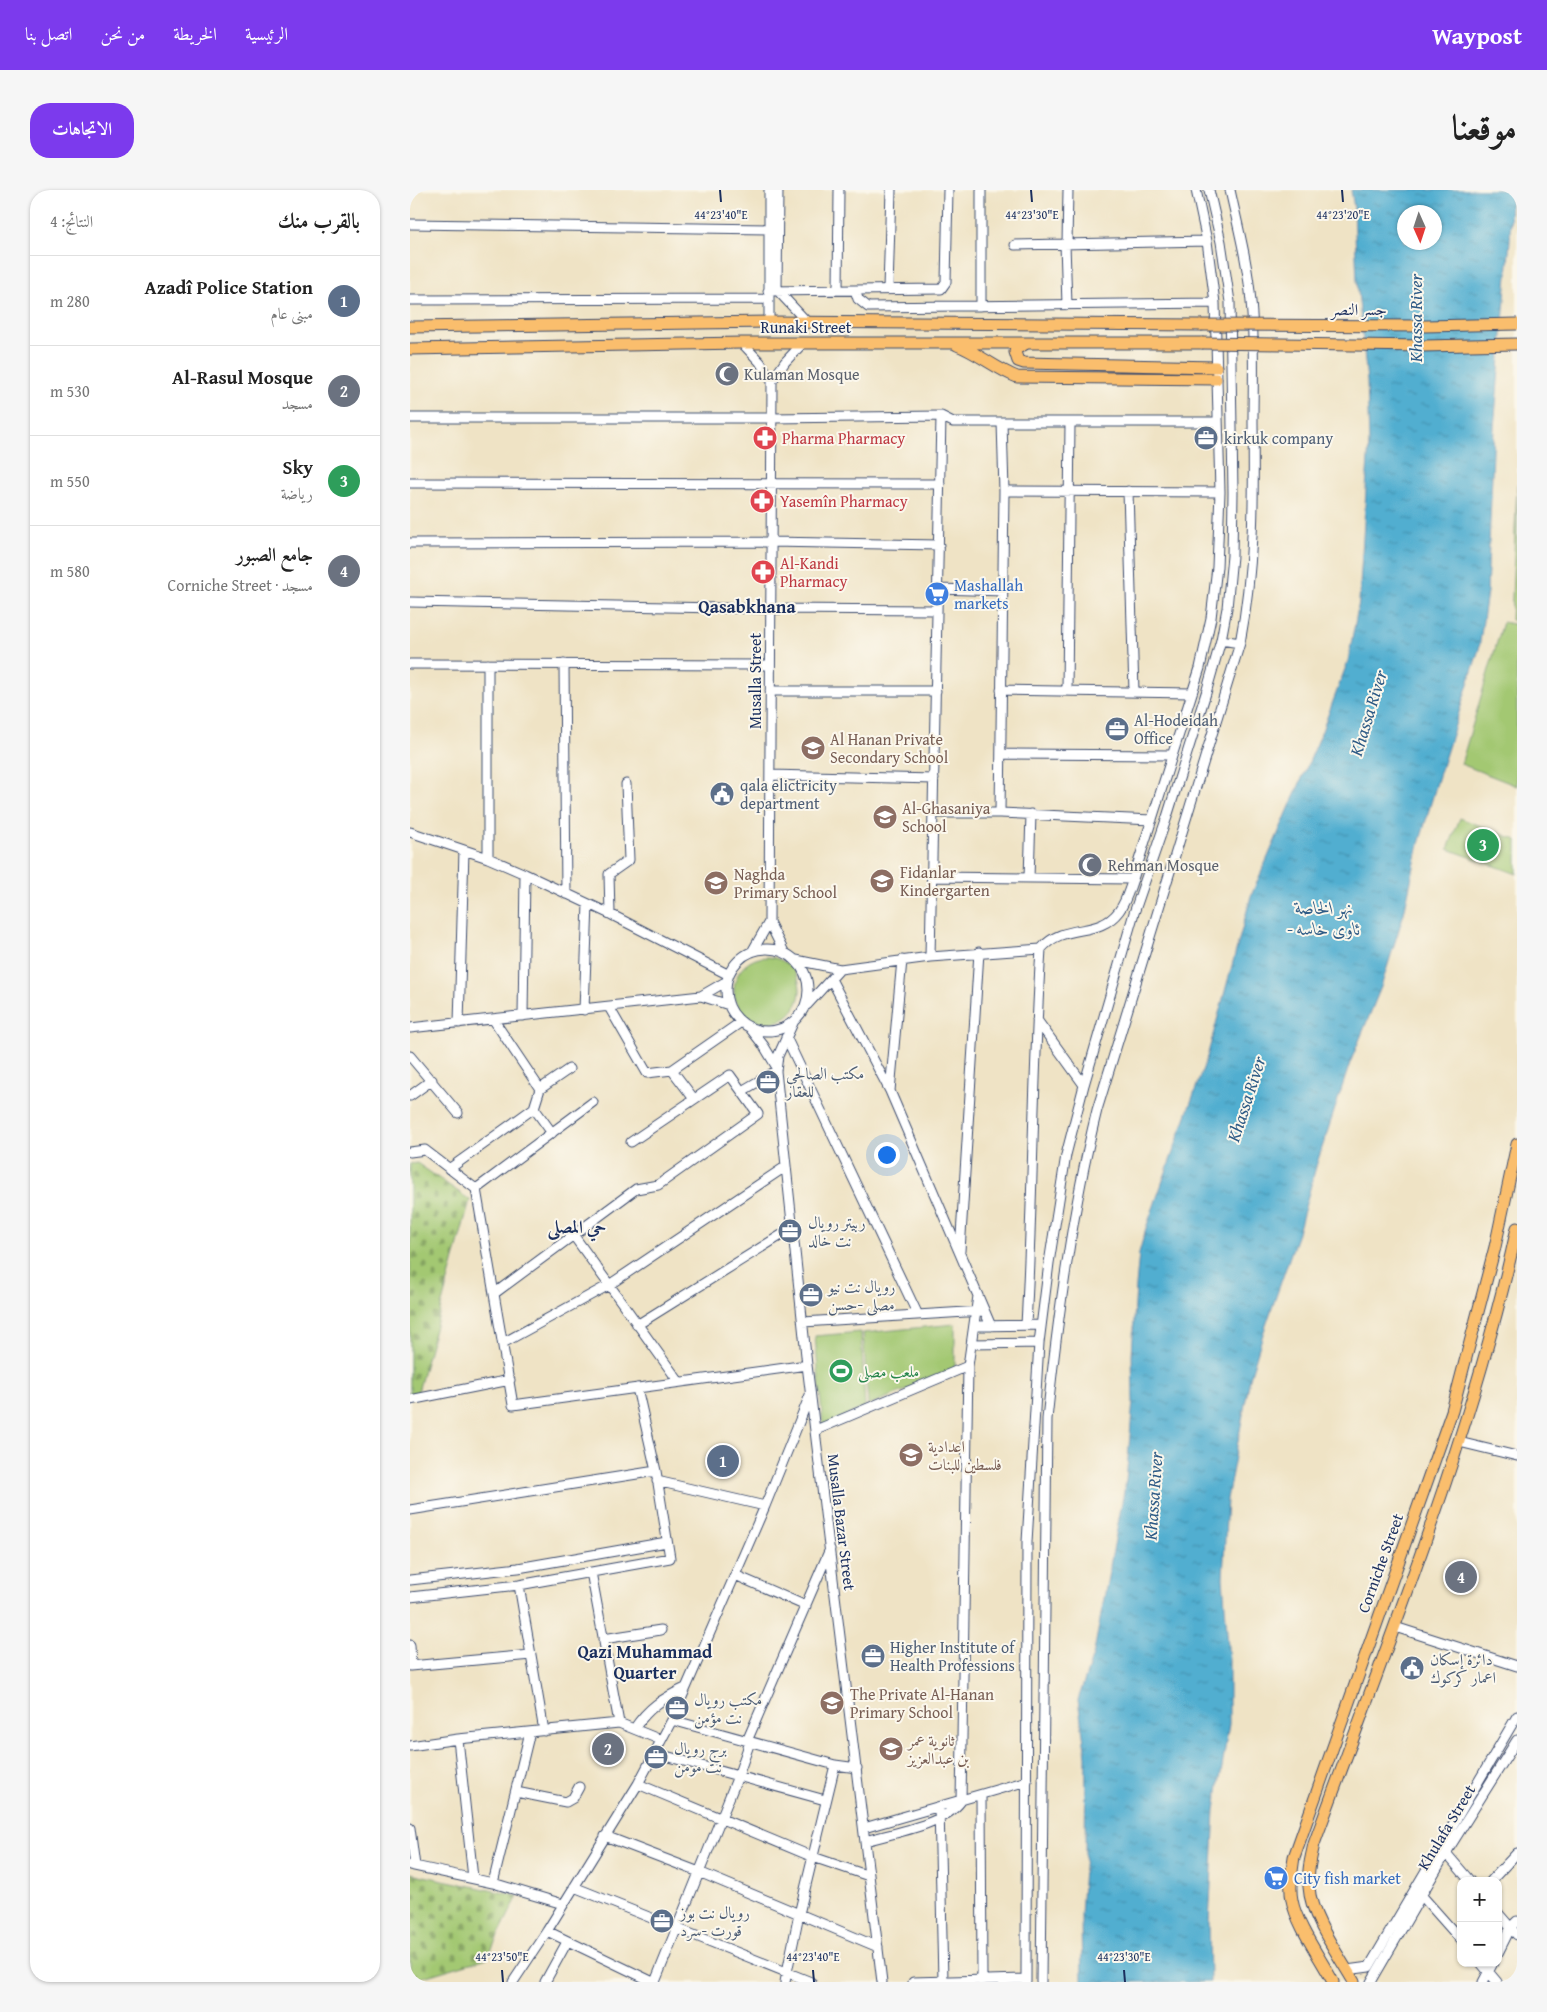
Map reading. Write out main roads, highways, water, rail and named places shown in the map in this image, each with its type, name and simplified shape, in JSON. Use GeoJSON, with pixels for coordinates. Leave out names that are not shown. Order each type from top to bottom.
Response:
{"type":"FeatureCollection","features":[{"type":"Feature","properties":{"kind":"main road","name":"Runaki Street"},"geometry":{"type":"LineString","coordinates":[[410,327],[769,322],[1201,325]]}},
{"type":"Feature","properties":{"kind":"main road","name":"جسر النصر"},"geometry":{"type":"LineString","coordinates":[[1201,325],[1426,326],[1517,324]]}},
{"type":"Feature","properties":{"kind":"main road"},"geometry":{"type":"LineString","coordinates":[[482,326],[483,348]]}},
{"type":"Feature","properties":{"kind":"main road","name":"Runaki Street"},"geometry":{"type":"LineString","coordinates":[[410,349],[742,343],[1202,343],[1424,346],[1517,344]]}},
{"type":"Feature","properties":{"kind":"main road"},"geometry":{"type":"LineString","coordinates":[[953,343],[978,354],[1008,374],[1017,377],[1216,373],[1024,363],[1018,361],[1015,352],[1016,349],[1027,343]]}},
{"type":"Feature","properties":{"kind":"main road","name":"Corniche Street"},"geometry":{"type":"LineString","coordinates":[[1333,1982],[1298,1919],[1292,1900],[1291,1880],[1294,1857],[1452,1411],[1495,1247],[1517,1144]]}},
{"type":"Feature","properties":{"kind":"main road"},"geometry":{"type":"LineString","coordinates":[[1354,1982],[1314,1912],[1308,1885],[1309,1864],[1314,1844],[1395,1628],[1469,1416],[1517,1228]]}},
{"type":"Feature","properties":{"kind":"main road"},"geometry":{"type":"LineString","coordinates":[[1483,1291],[1500,1295]]}},
{"type":"Feature","properties":{"kind":"main road"},"geometry":{"type":"LineString","coordinates":[[1476,1319],[1493,1323]]}},
{"type":"Feature","properties":{"kind":"main road"},"geometry":{"type":"LineString","coordinates":[[1320,1781],[1335,1786]]}},
{"type":"Feature","properties":{"kind":"water","name":"نهر الخاصة - ئاوی خاسە"},"geometry":{"type":"Polygon","coordinates":[[[1351,190],[1511,190],[1510,240],[1494,428],[1487,592],[1479,649],[1419,844],[1404,913],[1381,987],[1350,1063],[1317,1163],[1297,1236],[1250,1378],[1227,1499],[1223,1578],[1229,1661],[1229,1724],[1215,1810],[1209,1922],[1210,1982],[1082,1982],[1081,1915],[1085,1852],[1086,1756],[1078,1700],[1094,1652],[1126,1481],[1133,1401],[1132,1355],[1139,1253],[1146,1228],[1207,1057],[1251,896],[1319,739],[1348,661],[1359,602],[1369,442],[1367,381],[1357,281],[1354,208],[1351,190]]]}},
{"type":"Feature","properties":{"kind":"place","name":"Kulaman Mosque"},"geometry":{"type":"Point","coordinates":[727,374]}},
{"type":"Feature","properties":{"kind":"place","name":"Pharma Pharmacy"},"geometry":{"type":"Point","coordinates":[765,438]}},
{"type":"Feature","properties":{"kind":"place","name":"kirkuk company"},"geometry":{"type":"Point","coordinates":[1206,438]}},
{"type":"Feature","properties":{"kind":"place","name":"Yasemîn Pharmacy"},"geometry":{"type":"Point","coordinates":[762,501]}},
{"type":"Feature","properties":{"kind":"place","name":"Al-Kandi Pharmacy"},"geometry":{"type":"Point","coordinates":[763,572]}},
{"type":"Feature","properties":{"kind":"place","name":"Mashallah markets"},"geometry":{"type":"Point","coordinates":[937,594]}},
{"type":"Feature","properties":{"kind":"place","name":"Al-Hodeidah Office"},"geometry":{"type":"Point","coordinates":[1117,729]}},
{"type":"Feature","properties":{"kind":"place","name":"Al Hanan Private Secondary School"},"geometry":{"type":"Point","coordinates":[813,748]}},
{"type":"Feature","properties":{"kind":"place","name":"qala elictricity department"},"geometry":{"type":"Point","coordinates":[722,794]}},
{"type":"Feature","properties":{"kind":"place","name":"Al-Ghasaniya School"},"geometry":{"type":"Point","coordinates":[885,817]}},
{"type":"Feature","properties":{"kind":"place","name":"Sky"},"geometry":{"type":"Point","coordinates":[1483,845]}},
{"type":"Feature","properties":{"kind":"place","name":"Rehman Mosque"},"geometry":{"type":"Point","coordinates":[1090,865]}},
{"type":"Feature","properties":{"kind":"place","name":"Fidanlar Kindergarten"},"geometry":{"type":"Point","coordinates":[882,881]}},
{"type":"Feature","properties":{"kind":"place","name":"Naghda Primary School"},"geometry":{"type":"Point","coordinates":[716,883]}},
{"type":"Feature","properties":{"kind":"place","name":"مكتب الصالحي للعقار"},"geometry":{"type":"Point","coordinates":[768,1082]}},
{"type":"Feature","properties":{"kind":"place","name":"ربيتر رويال نت خالد"},"geometry":{"type":"Point","coordinates":[790,1231]}},
{"type":"Feature","properties":{"kind":"place","name":"رويال نت نيو مصلى -حسن"},"geometry":{"type":"Point","coordinates":[811,1295]}},
{"type":"Feature","properties":{"kind":"place","name":"ملعب مصلى"},"geometry":{"type":"Point","coordinates":[841,1371]}},
{"type":"Feature","properties":{"kind":"place","name":"اعدادية فلسطين للبنات"},"geometry":{"type":"Point","coordinates":[911,1455]}},
{"type":"Feature","properties":{"kind":"place","name":"Azadî Police Station"},"geometry":{"type":"Point","coordinates":[723,1461]}},
{"type":"Feature","properties":{"kind":"place","name":"جامع الصبور"},"geometry":{"type":"Point","coordinates":[1461,1577]}},
{"type":"Feature","properties":{"kind":"place","name":"Higher Institute of Health Professions"},"geometry":{"type":"Point","coordinates":[873,1656]}},
{"type":"Feature","properties":{"kind":"place","name":"دائرة إسكان اعمار كركوك"},"geometry":{"type":"Point","coordinates":[1412,1668]}},
{"type":"Feature","properties":{"kind":"place","name":"The Private Al-Hanan Primary School"},"geometry":{"type":"Point","coordinates":[832,1703]}},
{"type":"Feature","properties":{"kind":"place","name":"مكتب رويال نت مؤمن"},"geometry":{"type":"Point","coordinates":[677,1708]}},
{"type":"Feature","properties":{"kind":"place","name":"Al-Rasul Mosque"},"geometry":{"type":"Point","coordinates":[608,1749]}},
{"type":"Feature","properties":{"kind":"place","name":"ثانوية عمر بن عبدالعزيز"},"geometry":{"type":"Point","coordinates":[891,1749]}},
{"type":"Feature","properties":{"kind":"place","name":"برج رويال نت مومن"},"geometry":{"type":"Point","coordinates":[656,1757]}},
{"type":"Feature","properties":{"kind":"place","name":"City fish market"},"geometry":{"type":"Point","coordinates":[1276,1878]}},
{"type":"Feature","properties":{"kind":"place","name":"رويال نت بوز قورت -سرد"},"geometry":{"type":"Point","coordinates":[662,1921]}},
{"type":"Feature","properties":{"kind":"district","name":"Qasabkhana"},"geometry":{"type":"Point","coordinates":[747,606]}},
{"type":"Feature","properties":{"kind":"district","name":"حي المصلى"},"geometry":{"type":"Point","coordinates":[577,1226]}},
{"type":"Feature","properties":{"kind":"district","name":"Qazi Muhammad Quarter"},"geometry":{"type":"Point","coordinates":[645,1661]}},
{"type":"Feature","properties":{"kind":"water label","name":"Khassa River"},"geometry":{"type":"Point","coordinates":[1415,318]}},
{"type":"Feature","properties":{"kind":"water label","name":"Khassa River"},"geometry":{"type":"Point","coordinates":[1368,713]}},
{"type":"Feature","properties":{"kind":"water label","name":"Khassa River"},"geometry":{"type":"Point","coordinates":[1246,1099]}},
{"type":"Feature","properties":{"kind":"water label","name":"Khassa River"},"geometry":{"type":"Point","coordinates":[1153,1496]}}]}
